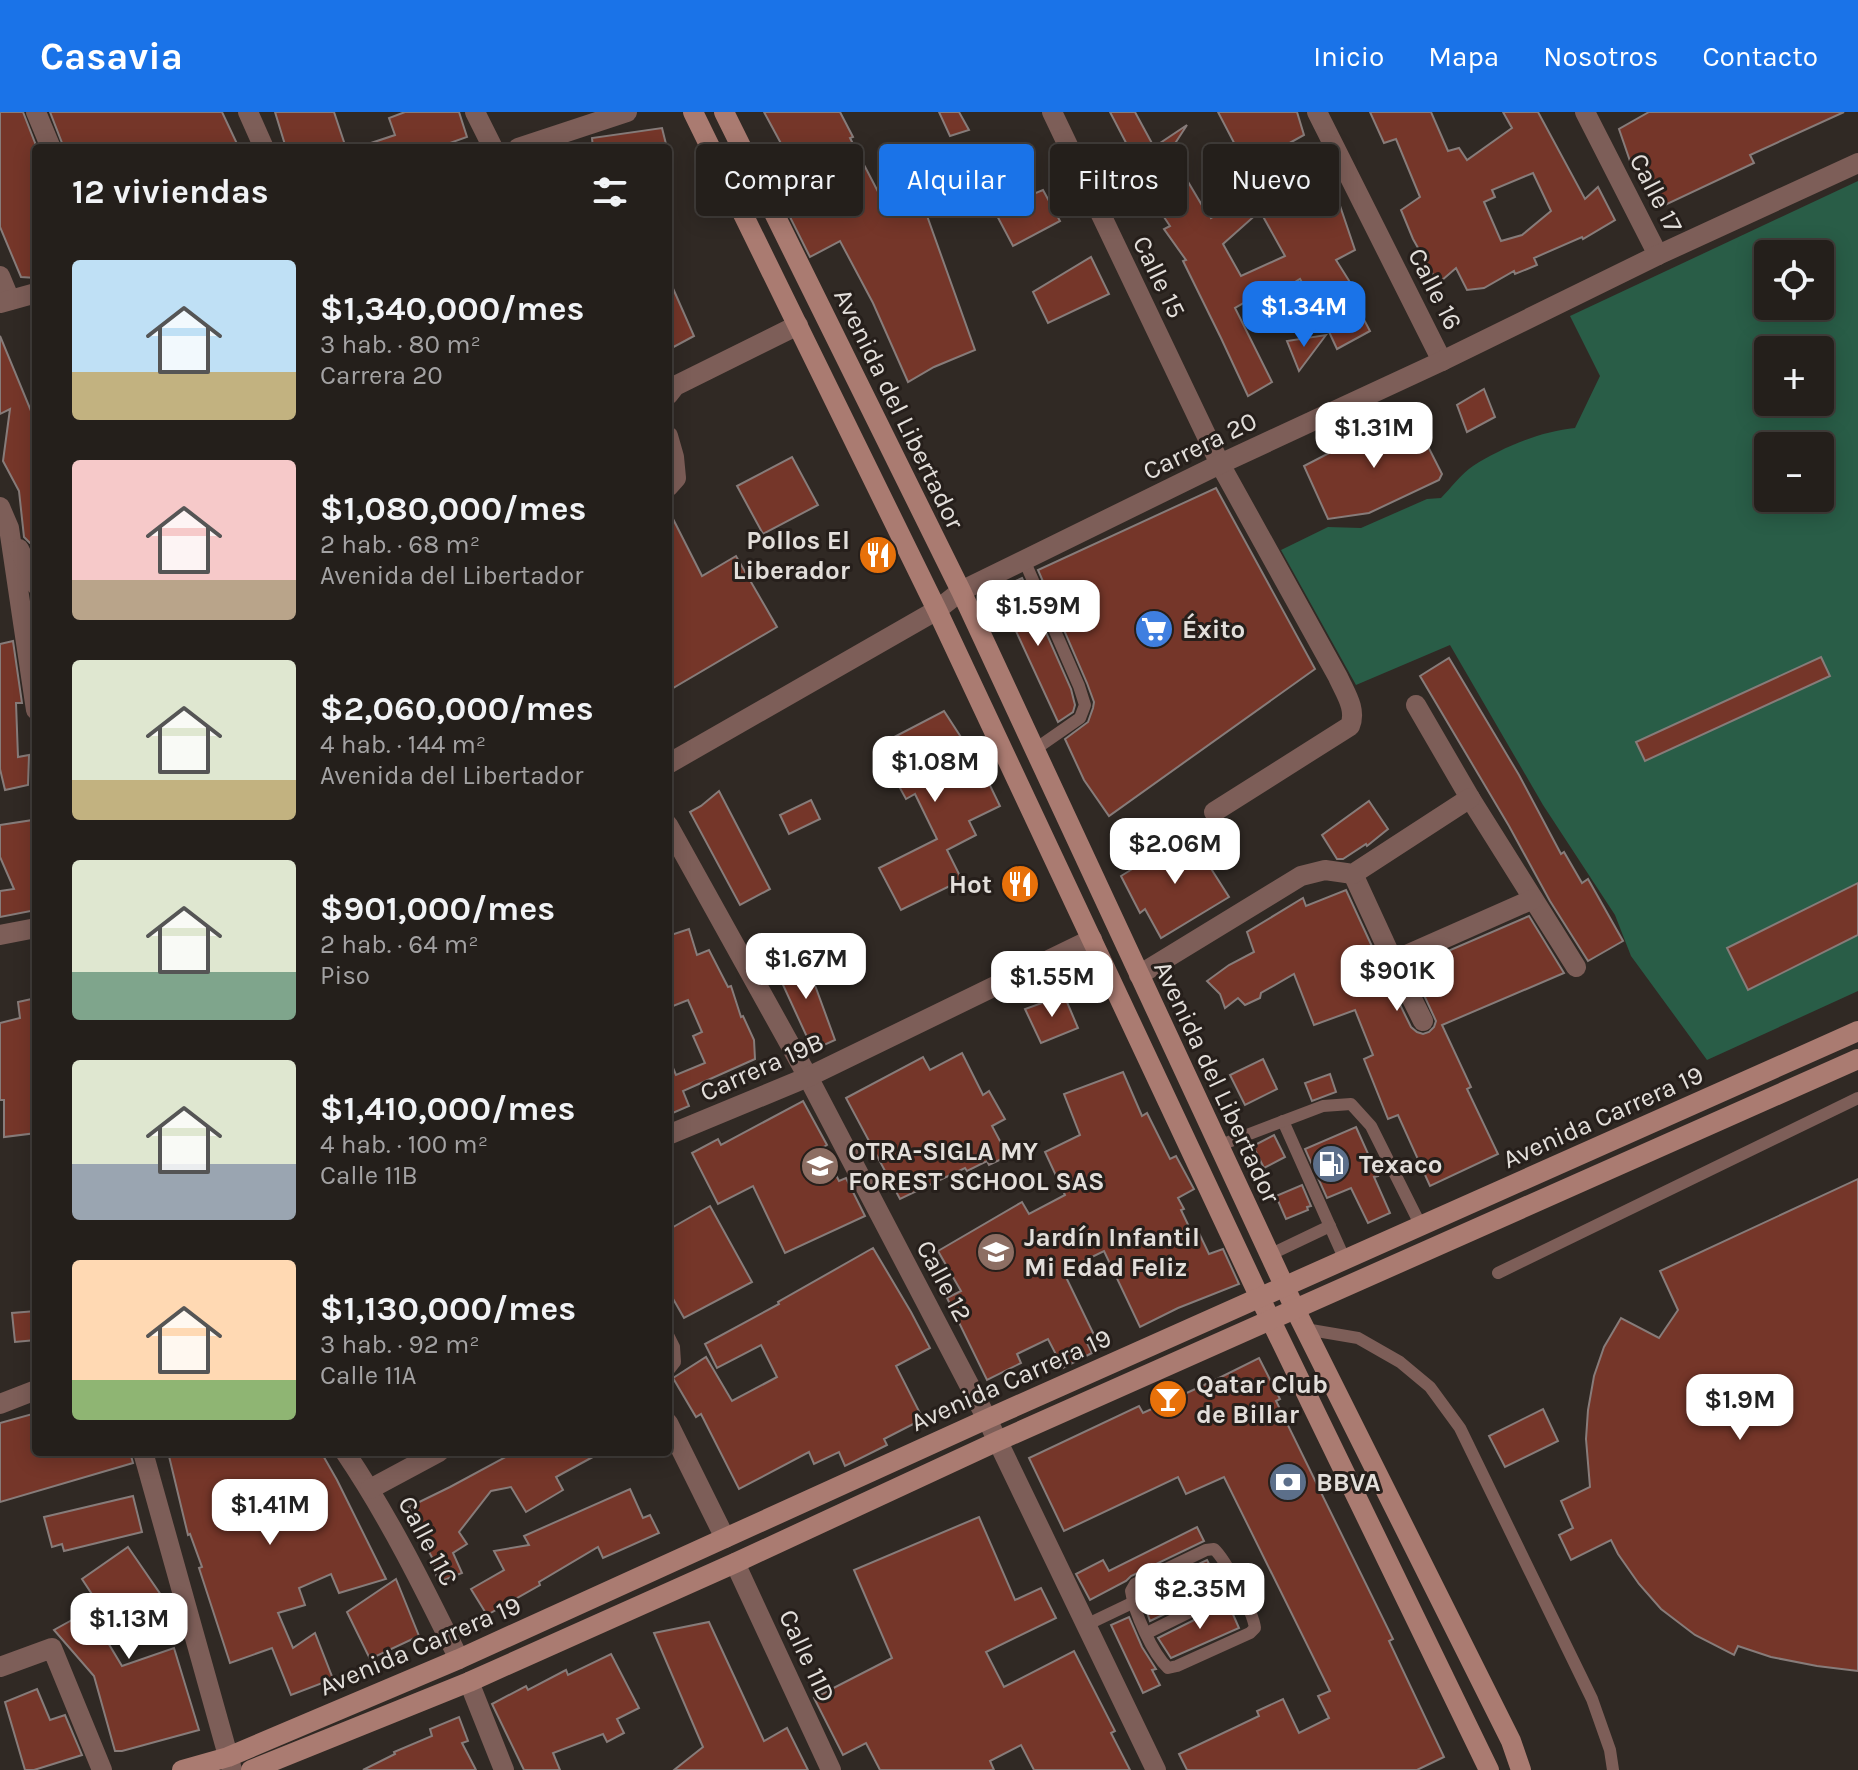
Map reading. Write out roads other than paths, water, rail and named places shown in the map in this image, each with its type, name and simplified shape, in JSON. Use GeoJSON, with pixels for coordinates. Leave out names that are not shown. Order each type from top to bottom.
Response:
{"type":"FeatureCollection","features":[{"type":"Feature","properties":{"kind":"main road","name":"Avenida del Libertador"},"geometry":{"type":"LineString","coordinates":[[693,112],[937,610],[1270,1321],[1489,1770]]}},
{"type":"Feature","properties":{"kind":"main road","name":"Avenida del Libertador"},"geometry":{"type":"LineString","coordinates":[[724,112],[961,591],[1284,1287],[1511,1741],[1521,1770]]}},
{"type":"Feature","properties":{"kind":"main road","name":"Avenida Carrera 19"},"geometry":{"type":"LineString","coordinates":[[182,1770],[230,1763],[987,1419],[1858,1031]]}},
{"type":"Feature","properties":{"kind":"main road","name":"Avenida Carrera 19"},"geometry":{"type":"LineString","coordinates":[[251,1770],[469,1682],[998,1441],[1858,1059]]}},
{"type":"Feature","properties":{"kind":"street"},"geometry":{"type":"LineString","coordinates":[[36,112],[49,144]]}},
{"type":"Feature","properties":{"kind":"street"},"geometry":{"type":"LineString","coordinates":[[248,112],[262,144]]}},
{"type":"Feature","properties":{"kind":"street"},"geometry":{"type":"LineString","coordinates":[[475,112],[491,144]]}},
{"type":"Feature","properties":{"kind":"street"},"geometry":{"type":"LineString","coordinates":[[530,144],[627,112]]}},
{"type":"Feature","properties":{"kind":"street","name":"Calle 15"},"geometry":{"type":"LineString","coordinates":[[1052,112],[1220,464],[1338,677],[1354,717],[1350,726],[1214,812]]}},
{"type":"Feature","properties":{"kind":"street","name":"Calle 16"},"geometry":{"type":"LineString","coordinates":[[1317,112],[1442,361]]}},
{"type":"Feature","properties":{"kind":"street","name":"Calle 17"},"geometry":{"type":"LineString","coordinates":[[1585,112],[1658,255]]}},
{"type":"Feature","properties":{"kind":"street","name":"Carrera 20"},"geometry":{"type":"LineString","coordinates":[[672,762],[937,610],[961,591],[1658,255],[1858,163]]}},
{"type":"Feature","properties":{"kind":"street"},"geometry":{"type":"LineString","coordinates":[[0,276],[5,302],[32,294]]}},
{"type":"Feature","properties":{"kind":"street"},"geometry":{"type":"LineString","coordinates":[[672,390],[798,325]]}},
{"type":"Feature","properties":{"kind":"street"},"geometry":{"type":"LineString","coordinates":[[672,450],[676,478],[672,482]]}},
{"type":"Feature","properties":{"kind":"street"},"geometry":{"type":"LineString","coordinates":[[0,507],[32,577]]}},
{"type":"Feature","properties":{"kind":"street"},"geometry":{"type":"LineString","coordinates":[[9,528],[32,683]]}},
{"type":"Feature","properties":{"kind":"street"},"geometry":{"type":"LineString","coordinates":[[1416,705],[1576,967]]}},
{"type":"Feature","properties":{"kind":"street"},"geometry":{"type":"LineString","coordinates":[[1139,975],[1301,876],[1325,870],[1353,874],[1470,798]]}},
{"type":"Feature","properties":{"kind":"street","name":"Calle 12"},"geometry":{"type":"LineString","coordinates":[[672,832],[808,1077],[987,1419],[1156,1770]]}},
{"type":"Feature","properties":{"kind":"street"},"geometry":{"type":"LineString","coordinates":[[1353,874],[1423,1021]]}},
{"type":"Feature","properties":{"kind":"street"},"geometry":{"type":"LineString","coordinates":[[1393,961],[1533,899]]}},
{"type":"Feature","properties":{"kind":"street"},"geometry":{"type":"LineString","coordinates":[[0,935],[32,929]]}},
{"type":"Feature","properties":{"kind":"street","name":"Carrera 19B"},"geometry":{"type":"LineString","coordinates":[[672,1133],[808,1077],[1092,939]]}},
{"type":"Feature","properties":{"kind":"street"},"geometry":{"type":"LineString","coordinates":[[0,1404],[32,1392]]}},
{"type":"Feature","properties":{"kind":"street"},"geometry":{"type":"LineString","coordinates":[[672,1431],[725,1538]]}},
{"type":"Feature","properties":{"kind":"street"},"geometry":{"type":"LineString","coordinates":[[144,1456],[230,1763]]}},
{"type":"Feature","properties":{"kind":"street","name":"Calle 11C"},"geometry":{"type":"LineString","coordinates":[[348,1456],[370,1489],[425,1589],[459,1659]]}},
{"type":"Feature","properties":{"kind":"street"},"geometry":{"type":"LineString","coordinates":[[370,1489],[432,1456]]}},
{"type":"Feature","properties":{"kind":"street","name":"Calle 11D"},"geometry":{"type":"LineString","coordinates":[[735,1563],[831,1770]]}},
{"type":"Feature","properties":{"kind":"street"},"geometry":{"type":"LineString","coordinates":[[0,1667],[52,1648],[102,1770]]}},
{"type":"Feature","properties":{"kind":"street"},"geometry":{"type":"LineString","coordinates":[[469,1682],[504,1770]]}},
{"type":"Feature","properties":{"kind":"lane"},"geometry":{"type":"LineString","coordinates":[[1024,560],[1085,705],[1080,718],[1034,750]]}},
{"type":"Feature","properties":{"kind":"lane"},"geometry":{"type":"LineString","coordinates":[[1498,1273],[1858,1098]]}},
{"type":"Feature","properties":{"kind":"lane"},"geometry":{"type":"LineString","coordinates":[[1218,1146],[1323,1106],[1351,1104],[1371,1126],[1421,1226]]}},
{"type":"Feature","properties":{"kind":"lane"},"geometry":{"type":"LineString","coordinates":[[1283,1121],[1345,1260]]}},
{"type":"Feature","properties":{"kind":"lane"},"geometry":{"type":"LineString","coordinates":[[1269,1255],[1330,1226]]}},
{"type":"Feature","properties":{"kind":"lane"},"geometry":{"type":"LineString","coordinates":[[1305,1329],[1358,1338],[1400,1362],[1430,1387],[1460,1428],[1592,1699],[1610,1750],[1613,1770]]}},
{"type":"Feature","properties":{"kind":"lane"},"geometry":{"type":"LineString","coordinates":[[672,1343],[675,1362],[672,1366]]}},
{"type":"Feature","properties":{"kind":"lane"},"geometry":{"type":"LineString","coordinates":[[1214,1549],[1238,1588],[1255,1628],[1250,1633],[1168,1668],[1161,1661],[1132,1603],[1131,1591],[1135,1584],[1214,1549]]}},
{"type":"Feature","properties":{"kind":"lane"},"geometry":{"type":"LineString","coordinates":[[1147,1633],[1238,1588]]}},
{"type":"Feature","properties":{"kind":"lane"},"geometry":{"type":"LineString","coordinates":[[1086,1625],[1132,1603]]}},
{"type":"Feature","properties":{"kind":"place","name":"Pollos El Liberador"},"geometry":{"type":"Point","coordinates":[878,555]}},
{"type":"Feature","properties":{"kind":"place","name":"Éxito"},"geometry":{"type":"Point","coordinates":[1154,629]}},
{"type":"Feature","properties":{"kind":"place","name":"Hot"},"geometry":{"type":"Point","coordinates":[1020,884]}},
{"type":"Feature","properties":{"kind":"place","name":"Texaco"},"geometry":{"type":"Point","coordinates":[1331,1164]}},
{"type":"Feature","properties":{"kind":"place","name":"OTRA-SIGLA MY FOREST SCHOOL SAS"},"geometry":{"type":"Point","coordinates":[820,1166]}},
{"type":"Feature","properties":{"kind":"place","name":"Jardín Infantil Mi Edad Feliz"},"geometry":{"type":"Point","coordinates":[996,1252]}},
{"type":"Feature","properties":{"kind":"place","name":"Qatar Club de Billar"},"geometry":{"type":"Point","coordinates":[1168,1399]}},
{"type":"Feature","properties":{"kind":"place","name":"BBVA"},"geometry":{"type":"Point","coordinates":[1288,1482]}}]}
